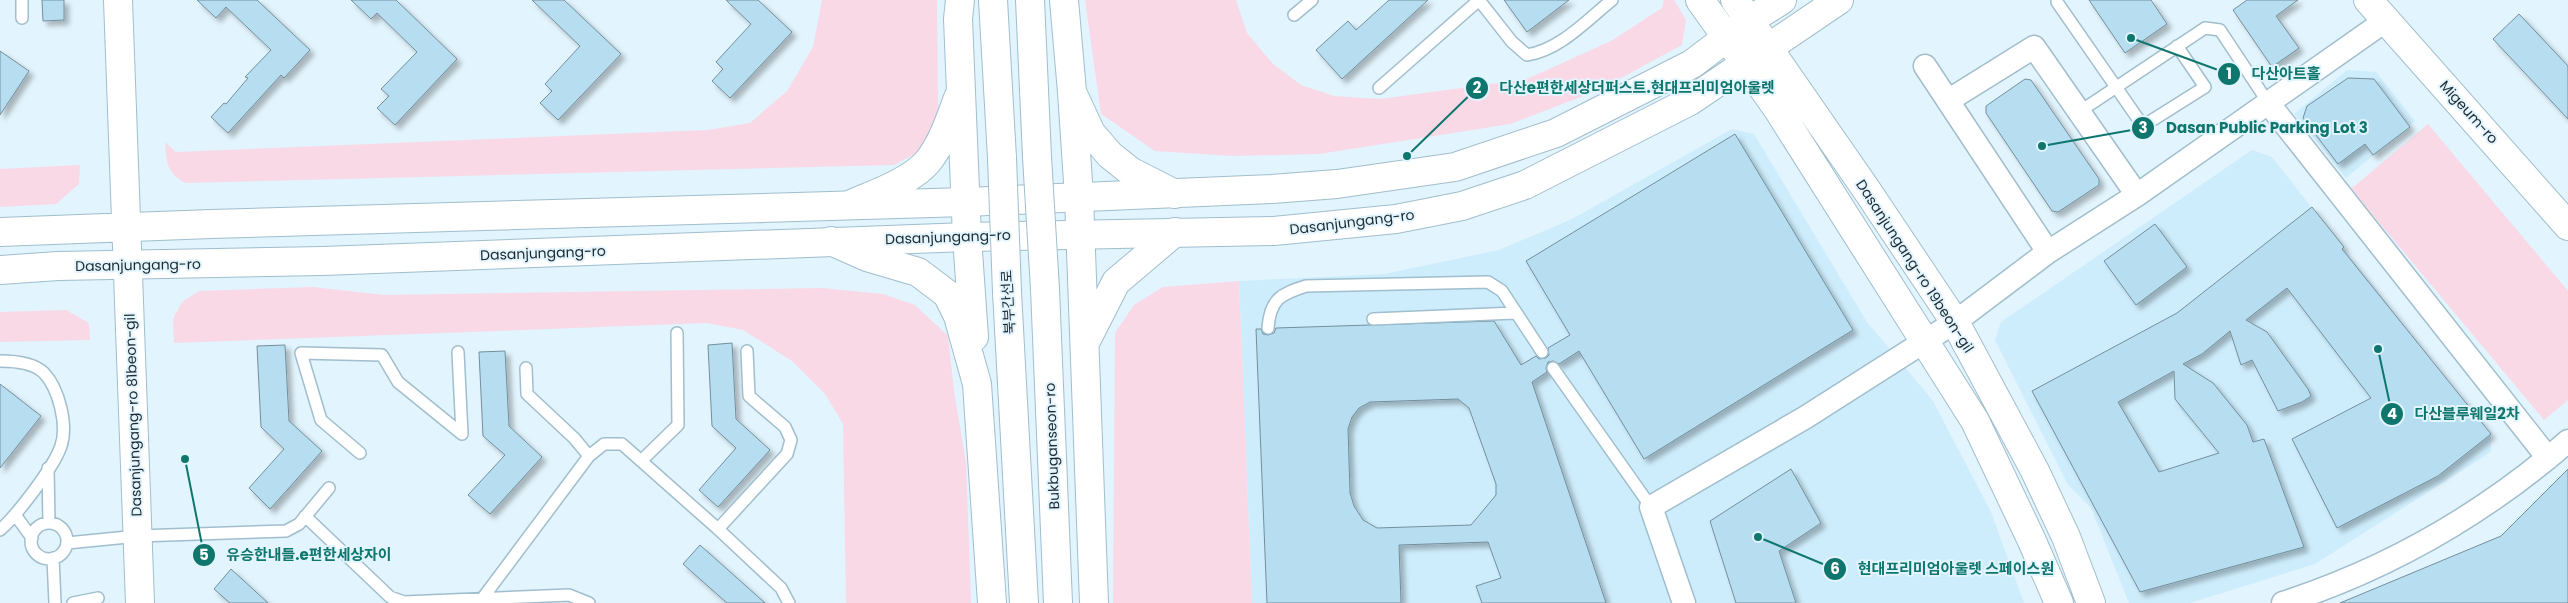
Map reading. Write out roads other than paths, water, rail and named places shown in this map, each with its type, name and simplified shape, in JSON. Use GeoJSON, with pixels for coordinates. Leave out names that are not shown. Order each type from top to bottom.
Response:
{"type":"FeatureCollection","features":[{"type":"Feature","properties":{"kind":"main road","name":"Dasanjungang-ro 81beon-gil"},"geometry":{"type":"LineString","coordinates":[[118,0],[140,603]]}},
{"type":"Feature","properties":{"kind":"main road"},"geometry":{"type":"LineString","coordinates":[[960,0],[958,19],[967,237],[992,603]]}},
{"type":"Feature","properties":{"kind":"main road","name":"북부간선로"},"geometry":{"type":"LineString","coordinates":[[993,0],[1024,603]]}},
{"type":"Feature","properties":{"kind":"main road","name":"Bukbuganseon-ro"},"geometry":{"type":"LineString","coordinates":[[1030,0],[1045,289],[1058,603]]}},
{"type":"Feature","properties":{"kind":"main road"},"geometry":{"type":"LineString","coordinates":[[1064,0],[1079,198],[1094,603]]}},
{"type":"Feature","properties":{"kind":"main road"},"geometry":{"type":"LineString","coordinates":[[1700,0],[1727,38],[1757,56]]}},
{"type":"Feature","properties":{"kind":"main road"},"geometry":{"type":"LineString","coordinates":[[0,232],[1079,198],[1337,184],[1455,167],[1501,153],[1564,129],[1692,64],[1727,38],[1742,10],[1782,0]]}},
{"type":"Feature","properties":{"kind":"main road","name":"Dasanjungang-ro"},"geometry":{"type":"LineString","coordinates":[[0,270],[323,261],[831,241],[1274,230],[1396,219],[1462,206],[1525,184],[1625,135],[1690,101],[1840,0]]}},
{"type":"Feature","properties":{"kind":"main road","name":"Migeum-ro"},"geometry":{"type":"LineString","coordinates":[[2368,0],[2568,226]]}},
{"type":"Feature","properties":{"kind":"main road"},"geometry":{"type":"LineString","coordinates":[[1742,10],[1757,56],[1979,429],[2059,603]]}},
{"type":"Feature","properties":{"kind":"main road","name":"Dasanjungang-ro 19beon-gil"},"geometry":{"type":"LineString","coordinates":[[1757,56],[1877,205],[1954,322],[2035,470],[2066,537],[2091,603]]}},
{"type":"Feature","properties":{"kind":"main road"},"geometry":{"type":"LineString","coordinates":[[849,206],[903,180],[928,162],[942,138],[962,90]]}},
{"type":"Feature","properties":{"kind":"main road"},"geometry":{"type":"LineString","coordinates":[[1072,92],[1091,133],[1110,155],[1130,171],[1175,194]]}},
{"type":"Feature","properties":{"kind":"main road"},"geometry":{"type":"LineString","coordinates":[[1084,347],[1116,282],[1174,232]]}},
{"type":"Feature","properties":{"kind":"main road"},"geometry":{"type":"LineString","coordinates":[[831,241],[867,257],[918,272],[947,294],[958,316],[977,384]]}},
{"type":"Feature","properties":{"kind":"street"},"geometry":{"type":"LineString","coordinates":[[1684,603],[1651,507],[1806,417],[1954,322],[2048,252],[2270,104],[2386,21]]}},
{"type":"Feature","properties":{"kind":"street"},"geometry":{"type":"LineString","coordinates":[[1949,100],[2034,47],[2137,194]]}},
{"type":"Feature","properties":{"kind":"street"},"geometry":{"type":"LineString","coordinates":[[1925,66],[2048,252]]}},
{"type":"Feature","properties":{"kind":"street"},"geometry":{"type":"LineString","coordinates":[[2270,104],[2548,458]]}},
{"type":"Feature","properties":{"kind":"street"},"geometry":{"type":"LineString","coordinates":[[2283,603],[2396,558],[2481,506],[2548,458],[2568,441]]}},
{"type":"Feature","properties":{"kind":"lane"},"geometry":{"type":"LineString","coordinates":[[22,0],[22,18]]}},
{"type":"Feature","properties":{"kind":"lane"},"geometry":{"type":"LineString","coordinates":[[1294,15],[1312,0]]}},
{"type":"Feature","properties":{"kind":"lane"},"geometry":{"type":"LineString","coordinates":[[1379,88],[1479,0],[1512,42],[1527,55],[1540,53],[1561,41],[1612,0]]}},
{"type":"Feature","properties":{"kind":"lane"},"geometry":{"type":"LineString","coordinates":[[2057,2],[2143,126],[2205,87],[2177,46]]}},
{"type":"Feature","properties":{"kind":"lane"},"geometry":{"type":"LineString","coordinates":[[2079,112],[2205,28],[2220,30],[2270,104]]}},
{"type":"Feature","properties":{"kind":"lane"},"geometry":{"type":"LineString","coordinates":[[1268,328],[1272,305],[1285,293],[1306,286],[1488,282],[1502,291],[1542,352]]}},
{"type":"Feature","properties":{"kind":"lane"},"geometry":{"type":"LineString","coordinates":[[1373,318],[1515,313]]}},
{"type":"Feature","properties":{"kind":"lane"},"geometry":{"type":"LineString","coordinates":[[641,461],[678,426],[677,333]]}},
{"type":"Feature","properties":{"kind":"lane"},"geometry":{"type":"LineString","coordinates":[[718,529],[787,454],[791,440],[785,427],[750,396],[747,351]]}},
{"type":"Feature","properties":{"kind":"lane"},"geometry":{"type":"LineString","coordinates":[[360,453],[321,420],[301,353],[382,355],[398,382],[462,434],[458,352]]}},
{"type":"Feature","properties":{"kind":"lane"},"geometry":{"type":"LineString","coordinates":[[0,361],[16,361],[43,372],[57,396],[63,428],[62,441],[48,468],[16,516],[0,530]]}},
{"type":"Feature","properties":{"kind":"lane"},"geometry":{"type":"LineString","coordinates":[[526,368],[527,394],[589,456]]}},
{"type":"Feature","properties":{"kind":"lane"},"geometry":{"type":"LineString","coordinates":[[1553,368],[1651,507]]}},
{"type":"Feature","properties":{"kind":"lane"},"geometry":{"type":"LineString","coordinates":[[482,599],[589,456],[604,444],[622,444],[781,588],[790,603]]}},
{"type":"Feature","properties":{"kind":"lane"},"geometry":{"type":"LineString","coordinates":[[48,468],[49,523]]}},
{"type":"Feature","properties":{"kind":"lane"},"geometry":{"type":"LineString","coordinates":[[67,543],[138,536],[286,531],[299,524],[329,488]]}},
{"type":"Feature","properties":{"kind":"lane"},"geometry":{"type":"LineString","coordinates":[[16,516],[32,538],[37,554],[43,557],[54,558],[62,553],[67,543],[64,532],[55,524],[49,523],[38,527],[32,538]]}},
{"type":"Feature","properties":{"kind":"lane"},"geometry":{"type":"LineString","coordinates":[[305,516],[390,597],[404,602],[482,599],[524,600],[569,595],[590,603]]}},
{"type":"Feature","properties":{"kind":"lane"},"geometry":{"type":"LineString","coordinates":[[54,558],[55,603]]}},
{"type":"Feature","properties":{"kind":"lane"},"geometry":{"type":"LineString","coordinates":[[73,603],[98,598]]}},
{"type":"Feature","properties":{"kind":"place","name":"다산아트홀"},"geometry":{"type":"Point","coordinates":[2131,38]}},
{"type":"Feature","properties":{"kind":"place","name":"Dasan Public Parking Lot 3"},"geometry":{"type":"Point","coordinates":[2042,146]}},
{"type":"Feature","properties":{"kind":"place","name":"다산e편한세상더퍼스트.현대프리미엄아울렛"},"geometry":{"type":"Point","coordinates":[1407,156]}},
{"type":"Feature","properties":{"kind":"place","name":"다산블루웨일2차"},"geometry":{"type":"Point","coordinates":[2378,349]}},
{"type":"Feature","properties":{"kind":"place","name":"유승한내들.e편한세상자이"},"geometry":{"type":"Point","coordinates":[185,459]}},
{"type":"Feature","properties":{"kind":"place","name":"현대프리미엄아울렛 스페이스원"},"geometry":{"type":"Point","coordinates":[1758,537]}}]}
